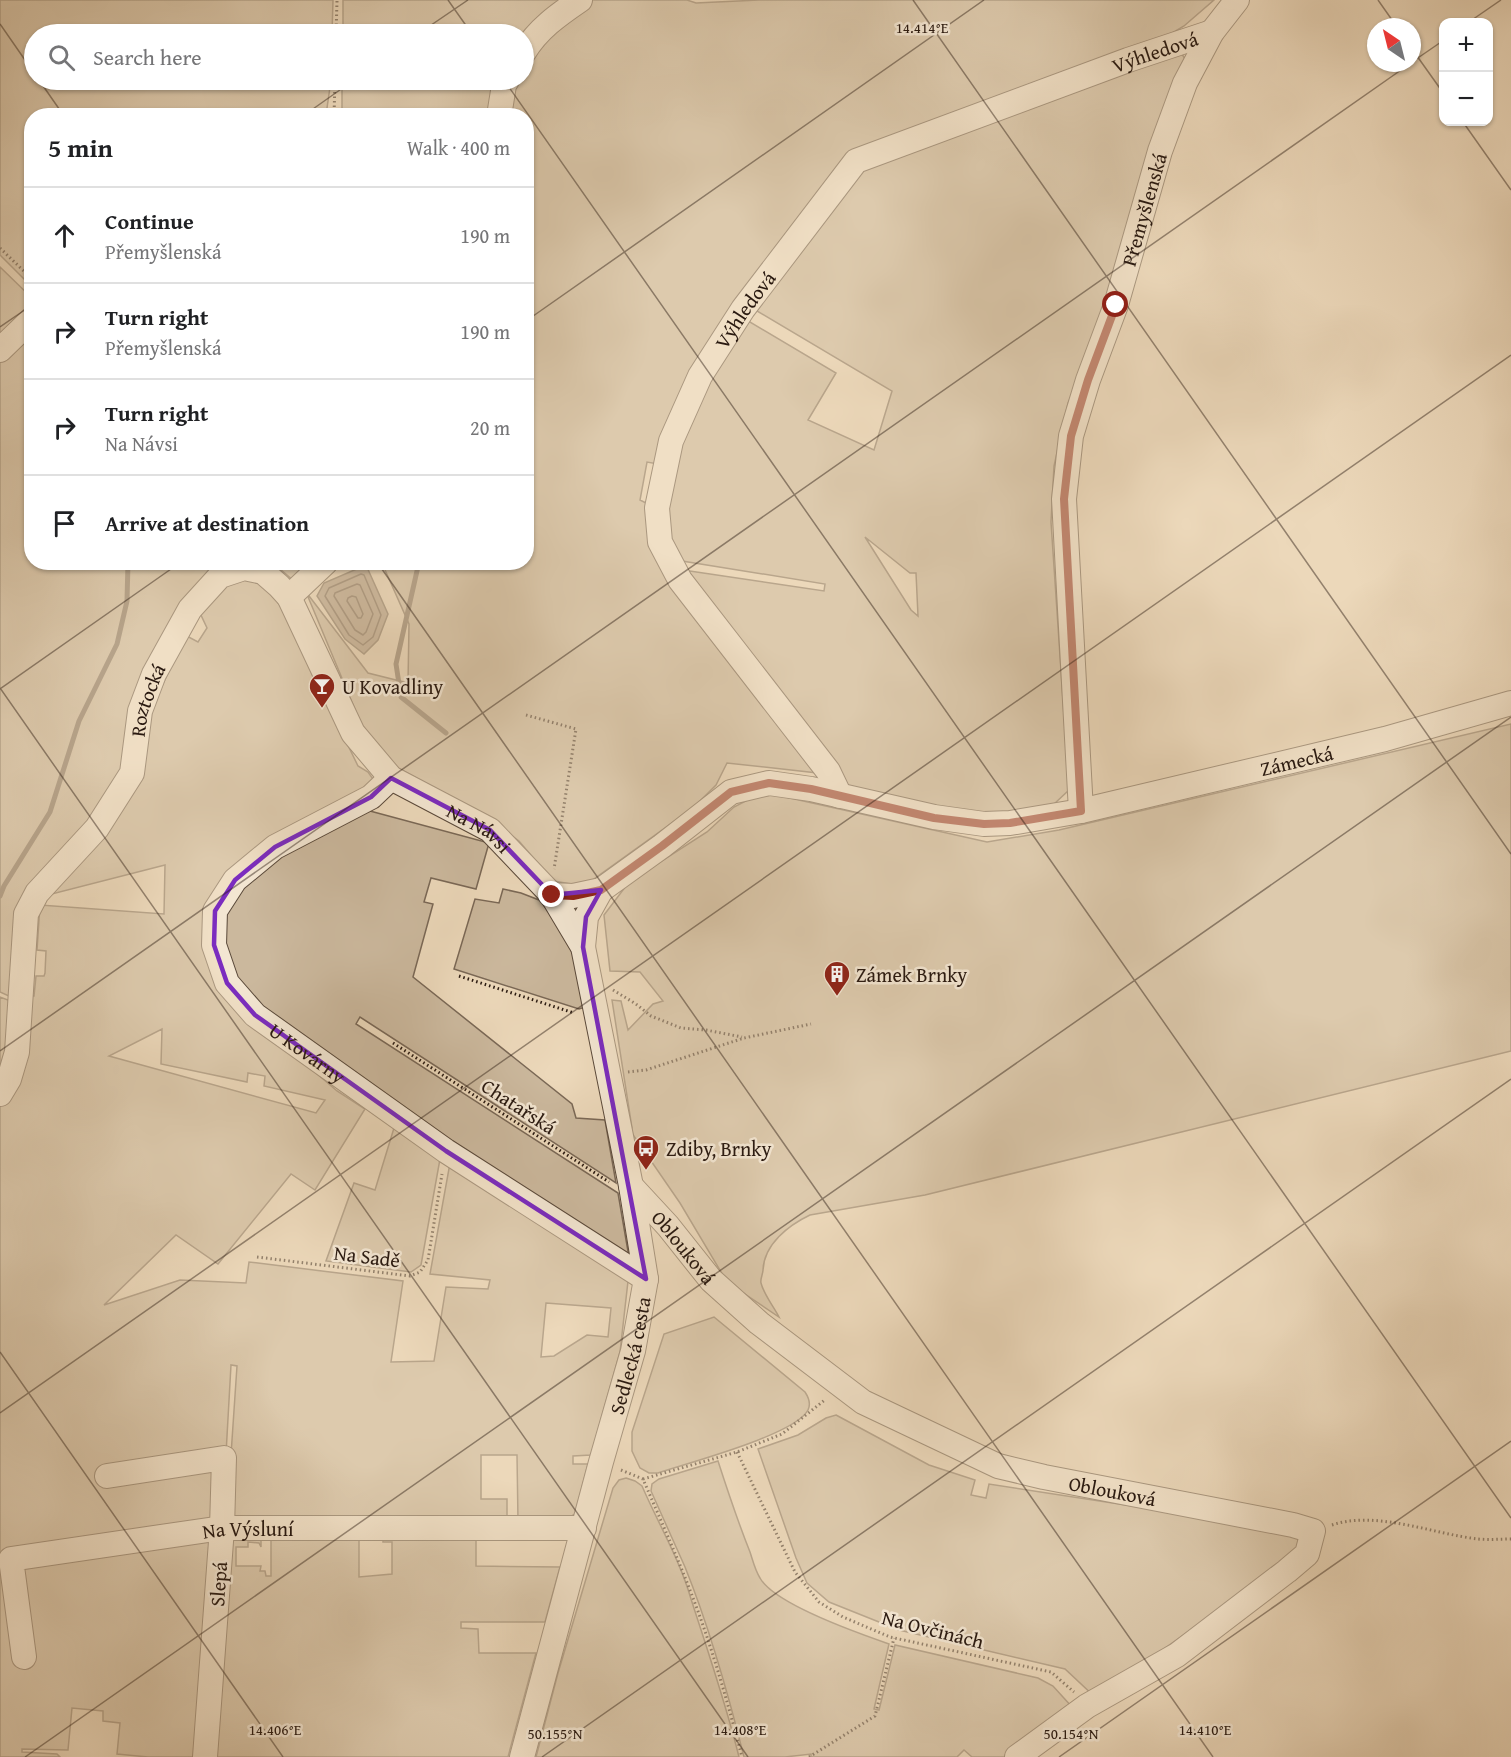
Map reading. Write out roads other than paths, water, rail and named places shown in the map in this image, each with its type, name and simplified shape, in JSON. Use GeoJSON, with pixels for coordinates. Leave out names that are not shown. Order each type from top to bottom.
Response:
{"type":"FeatureCollection","features":[{"type":"Feature","properties":{"kind":"street"},"geometry":{"type":"LineString","coordinates":[[534,36],[550,21],[580,0]]}},
{"type":"Feature","properties":{"kind":"street","name":"Přemyšlenská"},"geometry":{"type":"LineString","coordinates":[[1081,811],[1064,499],[1071,436],[1088,380],[1116,305],[1160,151],[1185,83],[1212,32],[1236,0]]}},
{"type":"Feature","properties":{"kind":"street","name":"Výhledová"},"geometry":{"type":"LineString","coordinates":[[840,796],[828,771],[680,580],[660,542],[657,508],[671,441],[700,376],[743,309],[856,161],[1128,60],[1212,32]]}},
{"type":"Feature","properties":{"kind":"street"},"geometry":{"type":"LineString","coordinates":[[500,108],[503,90]]}},
{"type":"Feature","properties":{"kind":"street"},"geometry":{"type":"LineString","coordinates":[[0,350],[24,327]]}},
{"type":"Feature","properties":{"kind":"street","name":"Roztocká"},"geometry":{"type":"LineString","coordinates":[[0,1094],[9,1079],[16,1052],[26,914],[37,892],[97,828],[132,773],[140,711],[154,674],[190,609],[220,576],[238,570]]}},
{"type":"Feature","properties":{"kind":"street","name":"Roztocká"},"geometry":{"type":"LineString","coordinates":[[254,570],[263,572],[289,597],[353,733],[391,778]]}},
{"type":"Feature","properties":{"kind":"street"},"geometry":{"type":"LineString","coordinates":[[289,597],[318,570]]}},
{"type":"Feature","properties":{"kind":"street","name":"Zámecká"},"geometry":{"type":"LineString","coordinates":[[1081,811],[1385,739],[1511,703]]}},
{"type":"Feature","properties":{"kind":"street","name":"Na Návsi"},"geometry":{"type":"LineString","coordinates":[[391,778],[489,830],[552,895],[583,947]]}},
{"type":"Feature","properties":{"kind":"street","name":"U Kovárny"},"geometry":{"type":"LineString","coordinates":[[391,778],[371,796],[274,847],[236,880],[214,911],[214,945],[227,983],[255,1015],[446,1151],[646,1279]]}},
{"type":"Feature","properties":{"kind":"street"},"geometry":{"type":"LineString","coordinates":[[552,895],[573,896],[601,890],[731,792],[769,783],[811,789],[934,818],[984,824],[1010,823],[1081,811]]}},
{"type":"Feature","properties":{"kind":"street"},"geometry":{"type":"LineString","coordinates":[[583,947],[586,917],[601,890]]}},
{"type":"Feature","properties":{"kind":"street","name":"Sedlecká cesta"},"geometry":{"type":"LineString","coordinates":[[522,1757],[633,1351],[646,1279],[631,1186],[583,947]]}},
{"type":"Feature","properties":{"kind":"street","name":"Oblouková"},"geometry":{"type":"LineString","coordinates":[[631,1186],[668,1226],[711,1280],[759,1323],[862,1402],[998,1466],[1293,1525],[1313,1532],[1307,1554],[1177,1655],[1087,1706],[1017,1757]]}},
{"type":"Feature","properties":{"kind":"street","name":"Slepá"},"geometry":{"type":"LineString","coordinates":[[107,1476],[224,1458],[222,1528],[205,1757]]}},
{"type":"Feature","properties":{"kind":"street","name":"Na Výsluní"},"geometry":{"type":"LineString","coordinates":[[24,1658],[11,1560],[222,1528],[584,1528]]}},
{"type":"Feature","properties":{"kind":"water"},"geometry":{"type":"Polygon","coordinates":[[[354,570],[368,570],[388,614],[378,640],[364,654],[345,639],[317,596],[324,583],[354,570]]]}},
{"type":"Feature","properties":{"kind":"waterway"},"geometry":{"type":"LineString","coordinates":[[0,896],[50,812],[79,721],[117,644],[127,601],[128,570]]}},
{"type":"Feature","properties":{"kind":"waterway"},"geometry":{"type":"LineString","coordinates":[[417,570],[396,664],[401,697],[446,733]]}},
{"type":"Feature","properties":{"kind":"place","name":"U Kovadliny"},"geometry":{"type":"Point","coordinates":[322,709]}},
{"type":"Feature","properties":{"kind":"place","name":"Zámek Brnky"},"geometry":{"type":"Point","coordinates":[837,997]}},
{"type":"Feature","properties":{"kind":"place","name":"Zdiby, Brnky"},"geometry":{"type":"Point","coordinates":[646,1171]}}]}
